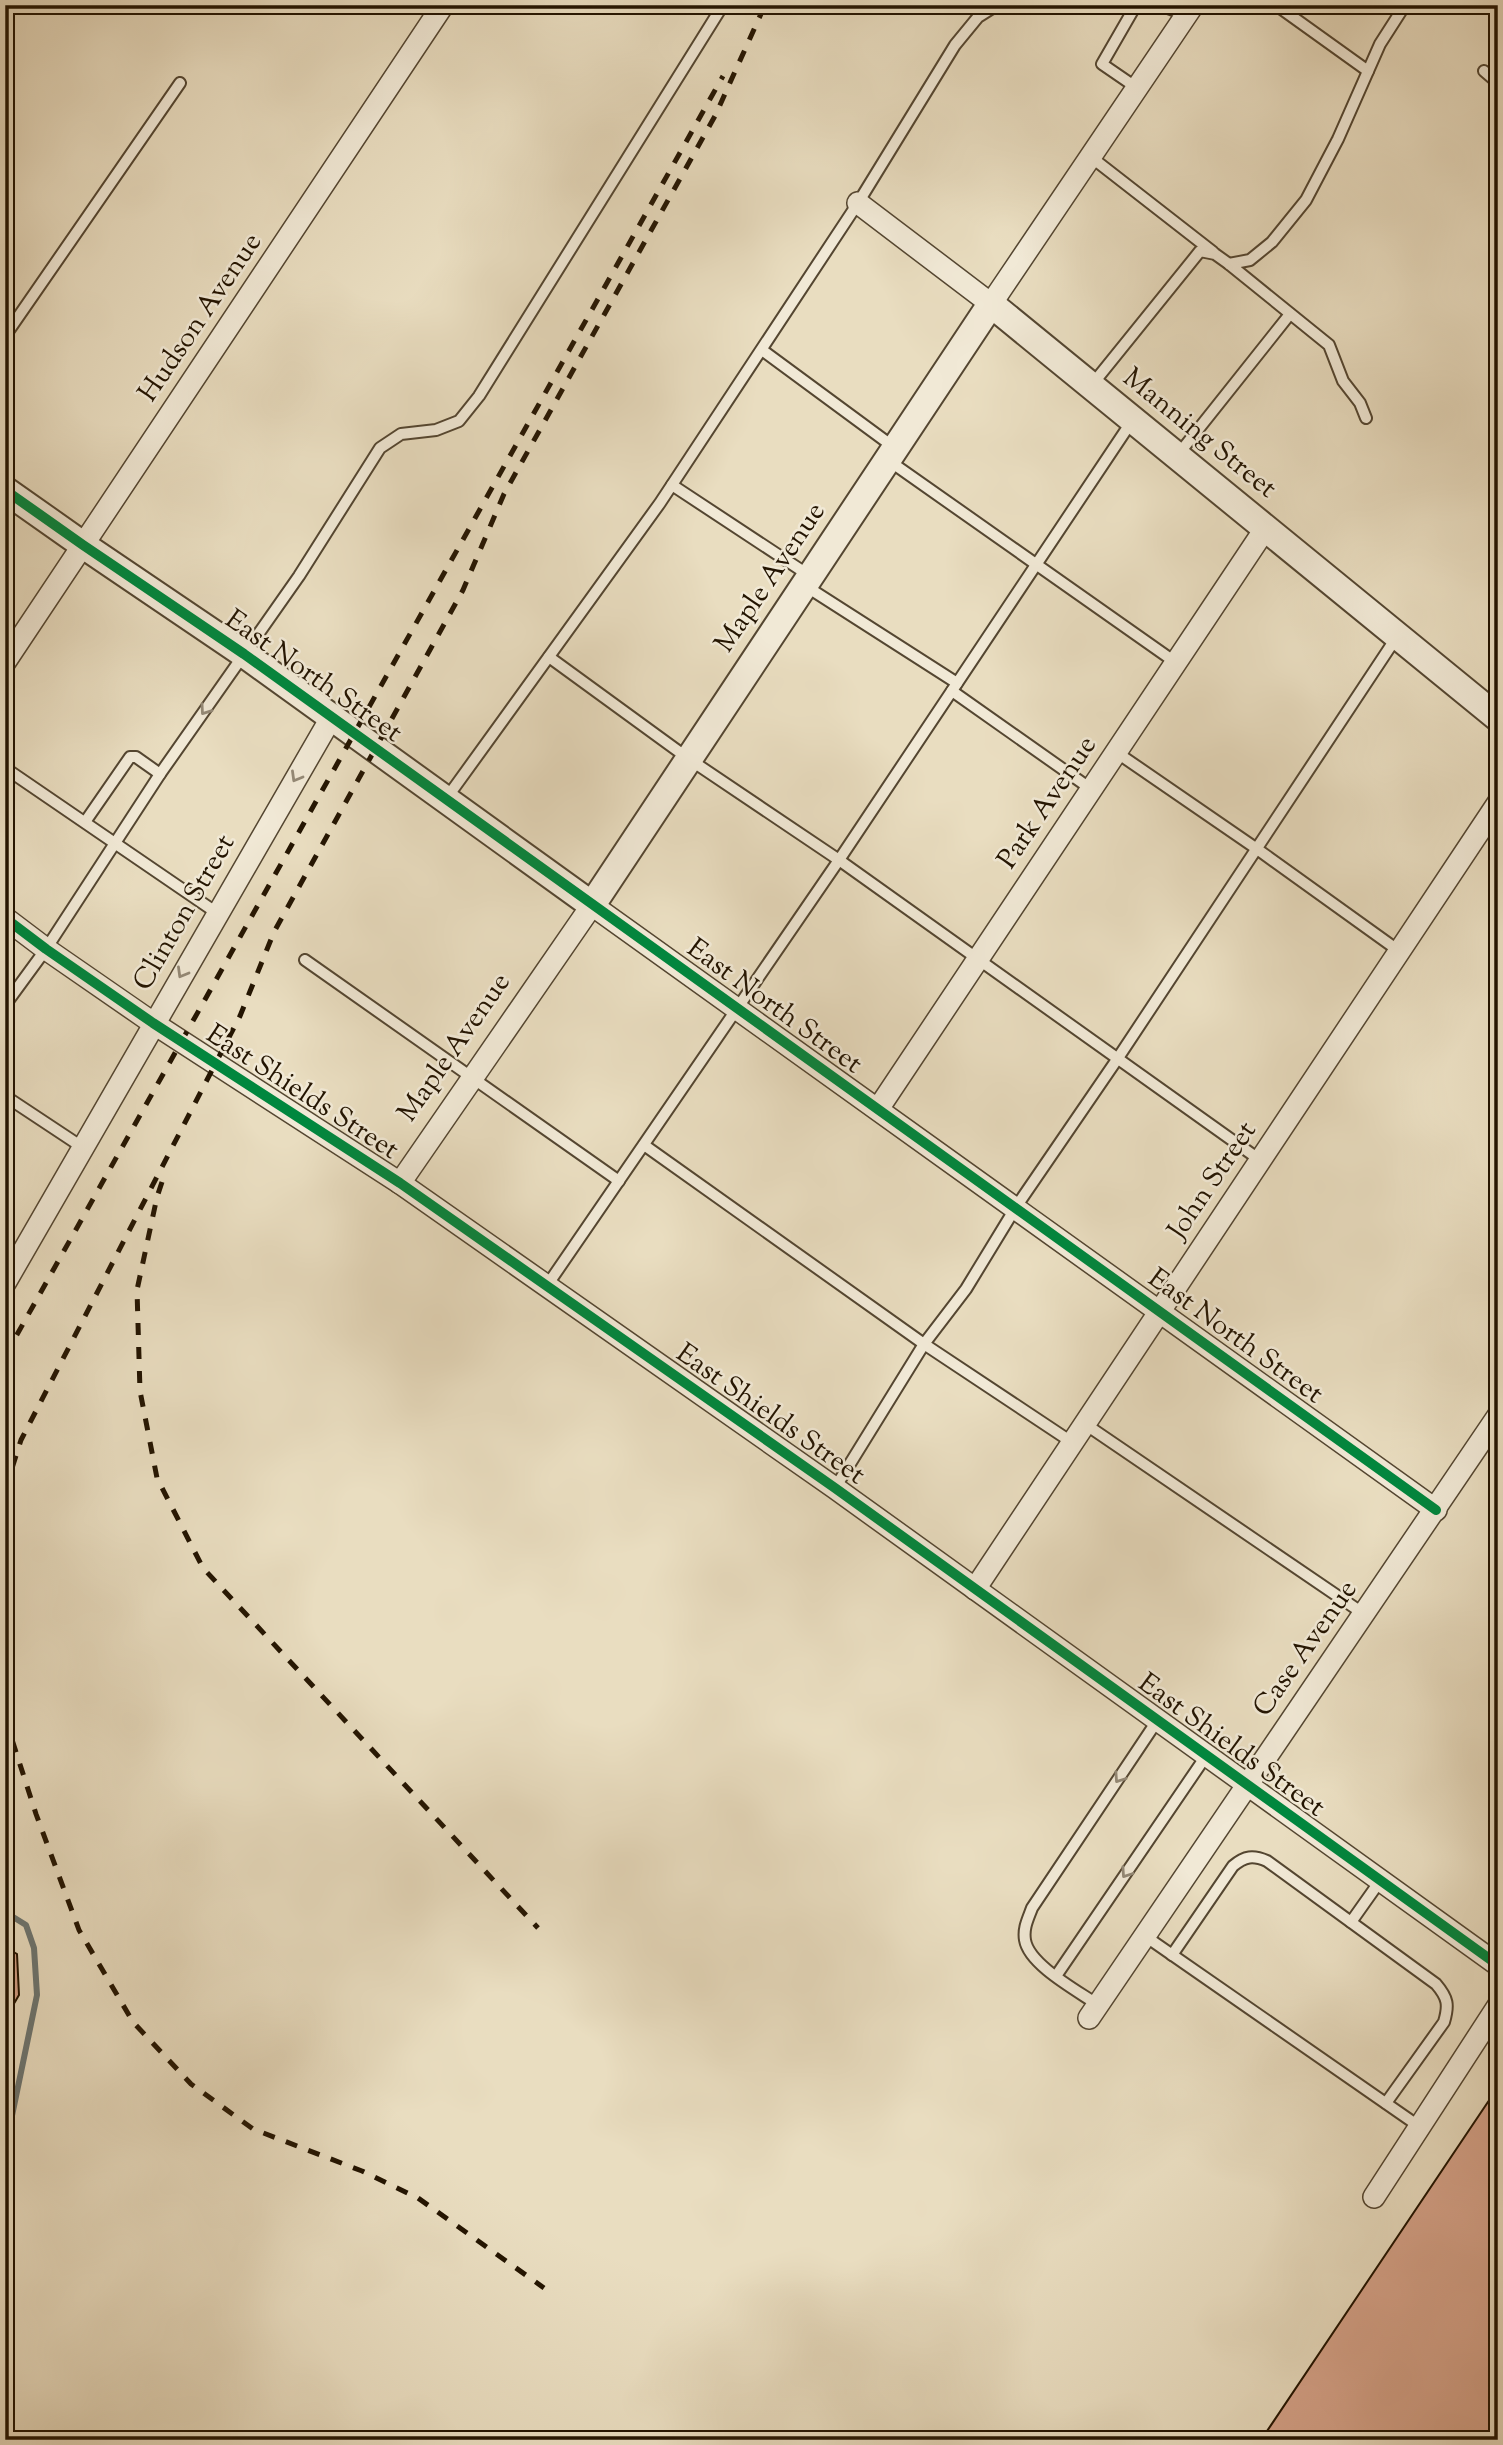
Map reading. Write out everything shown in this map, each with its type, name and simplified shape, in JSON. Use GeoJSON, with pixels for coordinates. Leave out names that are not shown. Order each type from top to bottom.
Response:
{"type":"FeatureCollection","features":[{"type":"Feature","properties":{"kind":"street","name":"Hudson Avenue"},"geometry":{"type":"LineString","coordinates":[[5,662],[443,5]]}},
{"type":"Feature","properties":{"kind":"street","name":"Maple Avenue"},"geometry":{"type":"LineString","coordinates":[[400,1183],[592,905],[991,304],[1190,10]]}},
{"type":"Feature","properties":{"kind":"street","name":"Manning Street"},"geometry":{"type":"LineString","coordinates":[[858,203],[991,304],[1498,718]]}},
{"type":"Feature","properties":{"kind":"street","name":"East North Street"},"geometry":{"type":"LineString","coordinates":[[5,490],[244,654],[1436,1510]]}},
{"type":"Feature","properties":{"kind":"street","name":"Park Avenue"},"geometry":{"type":"LineString","coordinates":[[877,1109],[1265,529]]}},
{"type":"Feature","properties":{"kind":"street","name":"Clinton Street"},"geometry":{"type":"LineString","coordinates":[[8,1270],[331,718]]}},
{"type":"Feature","properties":{"kind":"street","name":"John Street"},"geometry":{"type":"LineString","coordinates":[[975,1589],[1498,803]]}},
{"type":"Feature","properties":{"kind":"street","name":"East Shields Street"},"geometry":{"type":"LineString","coordinates":[[5,918],[153,1023],[400,1183],[835,1488],[1498,1965]]}},
{"type":"Feature","properties":{"kind":"street","name":"Case Avenue"},"geometry":{"type":"LineString","coordinates":[[1094,2011],[1498,1416]]}},
{"type":"Feature","properties":{"kind":"street"},"geometry":{"type":"LineString","coordinates":[[1374,2197],[1498,2006]]}},
{"type":"Feature","properties":{"kind":"lane"},"geometry":{"type":"LineString","coordinates":[[5,1005],[46,949],[160,774],[299,576],[380,448],[401,434],[436,430],[459,421],[478,396],[723,5]]}},
{"type":"Feature","properties":{"kind":"lane"},"geometry":{"type":"LineString","coordinates":[[446,799],[672,485],[858,203],[955,45],[978,17],[997,5]]}},
{"type":"Feature","properties":{"kind":"lane"},"geometry":{"type":"LineString","coordinates":[[1136,5],[1102,64],[1137,88]]}},
{"type":"Feature","properties":{"kind":"lane"},"geometry":{"type":"LineString","coordinates":[[1159,5],[1190,10]]}},
{"type":"Feature","properties":{"kind":"lane"},"geometry":{"type":"LineString","coordinates":[[1276,5],[1368,71]]}},
{"type":"Feature","properties":{"kind":"lane"},"geometry":{"type":"LineString","coordinates":[[1229,264],[1250,260],[1272,242],[1306,200],[1338,139],[1380,44],[1405,5]]}},
{"type":"Feature","properties":{"kind":"lane"},"geometry":{"type":"LineString","coordinates":[[1484,71],[1498,83]]}},
{"type":"Feature","properties":{"kind":"lane"},"geometry":{"type":"LineString","coordinates":[[5,336],[180,83]]}},
{"type":"Feature","properties":{"kind":"lane"},"geometry":{"type":"LineString","coordinates":[[1091,157],[1329,345],[1343,381],[1360,403],[1366,418]]}},
{"type":"Feature","properties":{"kind":"lane"},"geometry":{"type":"LineString","coordinates":[[1090,386],[1200,251],[1215,254]]}},
{"type":"Feature","properties":{"kind":"lane"},"geometry":{"type":"LineString","coordinates":[[1177,457],[1290,314]]}},
{"type":"Feature","properties":{"kind":"lane"},"geometry":{"type":"LineString","coordinates":[[762,351],[891,454],[1037,564],[1175,662]]}},
{"type":"Feature","properties":{"kind":"lane"},"geometry":{"type":"LineString","coordinates":[[546,1287],[839,860],[1132,421]]}},
{"type":"Feature","properties":{"kind":"lane"},"geometry":{"type":"LineString","coordinates":[[672,485],[955,687],[1091,789]]}},
{"type":"Feature","properties":{"kind":"lane"},"geometry":{"type":"LineString","coordinates":[[835,1488],[924,1344],[966,1289],[1016,1207],[1398,635]]}},
{"type":"Feature","properties":{"kind":"lane"},"geometry":{"type":"LineString","coordinates":[[549,657],[689,759],[839,860],[1261,1160]]}},
{"type":"Feature","properties":{"kind":"lane"},"geometry":{"type":"LineString","coordinates":[[1116,752],[1399,951]]}},
{"type":"Feature","properties":{"kind":"lane"},"geometry":{"type":"LineString","coordinates":[[85,822],[130,757],[136,757],[160,774]]}},
{"type":"Feature","properties":{"kind":"lane"},"geometry":{"type":"LineString","coordinates":[[5,768],[217,913]]}},
{"type":"Feature","properties":{"kind":"lane"},"geometry":{"type":"LineString","coordinates":[[305,960],[619,1181]]}},
{"type":"Feature","properties":{"kind":"lane"},"geometry":{"type":"LineString","coordinates":[[5,1096],[82,1147]]}},
{"type":"Feature","properties":{"kind":"lane"},"geometry":{"type":"LineString","coordinates":[[644,1146],[924,1344],[1073,1443]]}},
{"type":"Feature","properties":{"kind":"lane"},"geometry":{"type":"LineString","coordinates":[[1085,1424],[1364,1614]]}},
{"type":"Feature","properties":{"kind":"lane"},"geometry":{"type":"LineString","coordinates":[[1094,2011],[1037,1960],[1025,1943],[1025,1926],[1032,1908],[1157,1721]]}},
{"type":"Feature","properties":{"kind":"lane"},"geometry":{"type":"LineString","coordinates":[[1056,1976],[1206,1756]]}},
{"type":"Feature","properties":{"kind":"lane"},"geometry":{"type":"LineString","coordinates":[[1172,1955],[1233,1866],[1244,1857],[1256,1856],[1268,1861],[1436,1984],[1446,1996],[1448,2007],[1444,2022],[1386,2104]]}},
{"type":"Feature","properties":{"kind":"lane"},"geometry":{"type":"LineString","coordinates":[[1351,1922],[1380,1881]]}},
{"type":"Feature","properties":{"kind":"lane"},"geometry":{"type":"LineString","coordinates":[[1144,1936],[1420,2127]]}},
{"type":"Feature","properties":{"kind":"building"},"geometry":{"type":"Polygon","coordinates":[[[5,1947],[17,1954],[19,1995],[5,2019],[5,1947]]]}},
{"type":"Feature","properties":{"kind":"building"},"geometry":{"type":"Polygon","coordinates":[[[1498,2087],[1498,2440],[1261,2440],[1498,2087]]]}},
{"type":"Feature","properties":{"kind":"waterway"},"geometry":{"type":"LineString","coordinates":[[5,1912],[26,1925],[34,1948],[37,1995],[8,2135],[5,2186]]}},
{"type":"Feature","properties":{"kind":"railway"},"geometry":{"type":"LineString","coordinates":[[5,1490],[21,1440],[240,1016],[274,932],[463,590],[504,494],[715,116],[765,5]]}},
{"type":"Feature","properties":{"kind":"railway"},"geometry":{"type":"LineString","coordinates":[[5,1356],[723,76]]}},
{"type":"Feature","properties":{"kind":"railway"},"geometry":{"type":"LineString","coordinates":[[162,1182],[137,1290],[140,1391],[157,1478],[203,1568],[538,1928]]}},
{"type":"Feature","properties":{"kind":"railway"},"geometry":{"type":"LineString","coordinates":[[5,1718],[36,1814],[79,1930],[133,2022],[191,2084],[253,2129],[362,2171],[418,2198],[544,2288]]}},
{"type":"Feature","properties":{"kind":"cycle path"},"geometry":{"type":"LineString","coordinates":[[5,490],[244,654],[1436,1510]]}},
{"type":"Feature","properties":{"kind":"cycle path"},"geometry":{"type":"LineString","coordinates":[[5,918],[153,1023],[400,1183],[835,1488],[1498,1965]]}}]}
